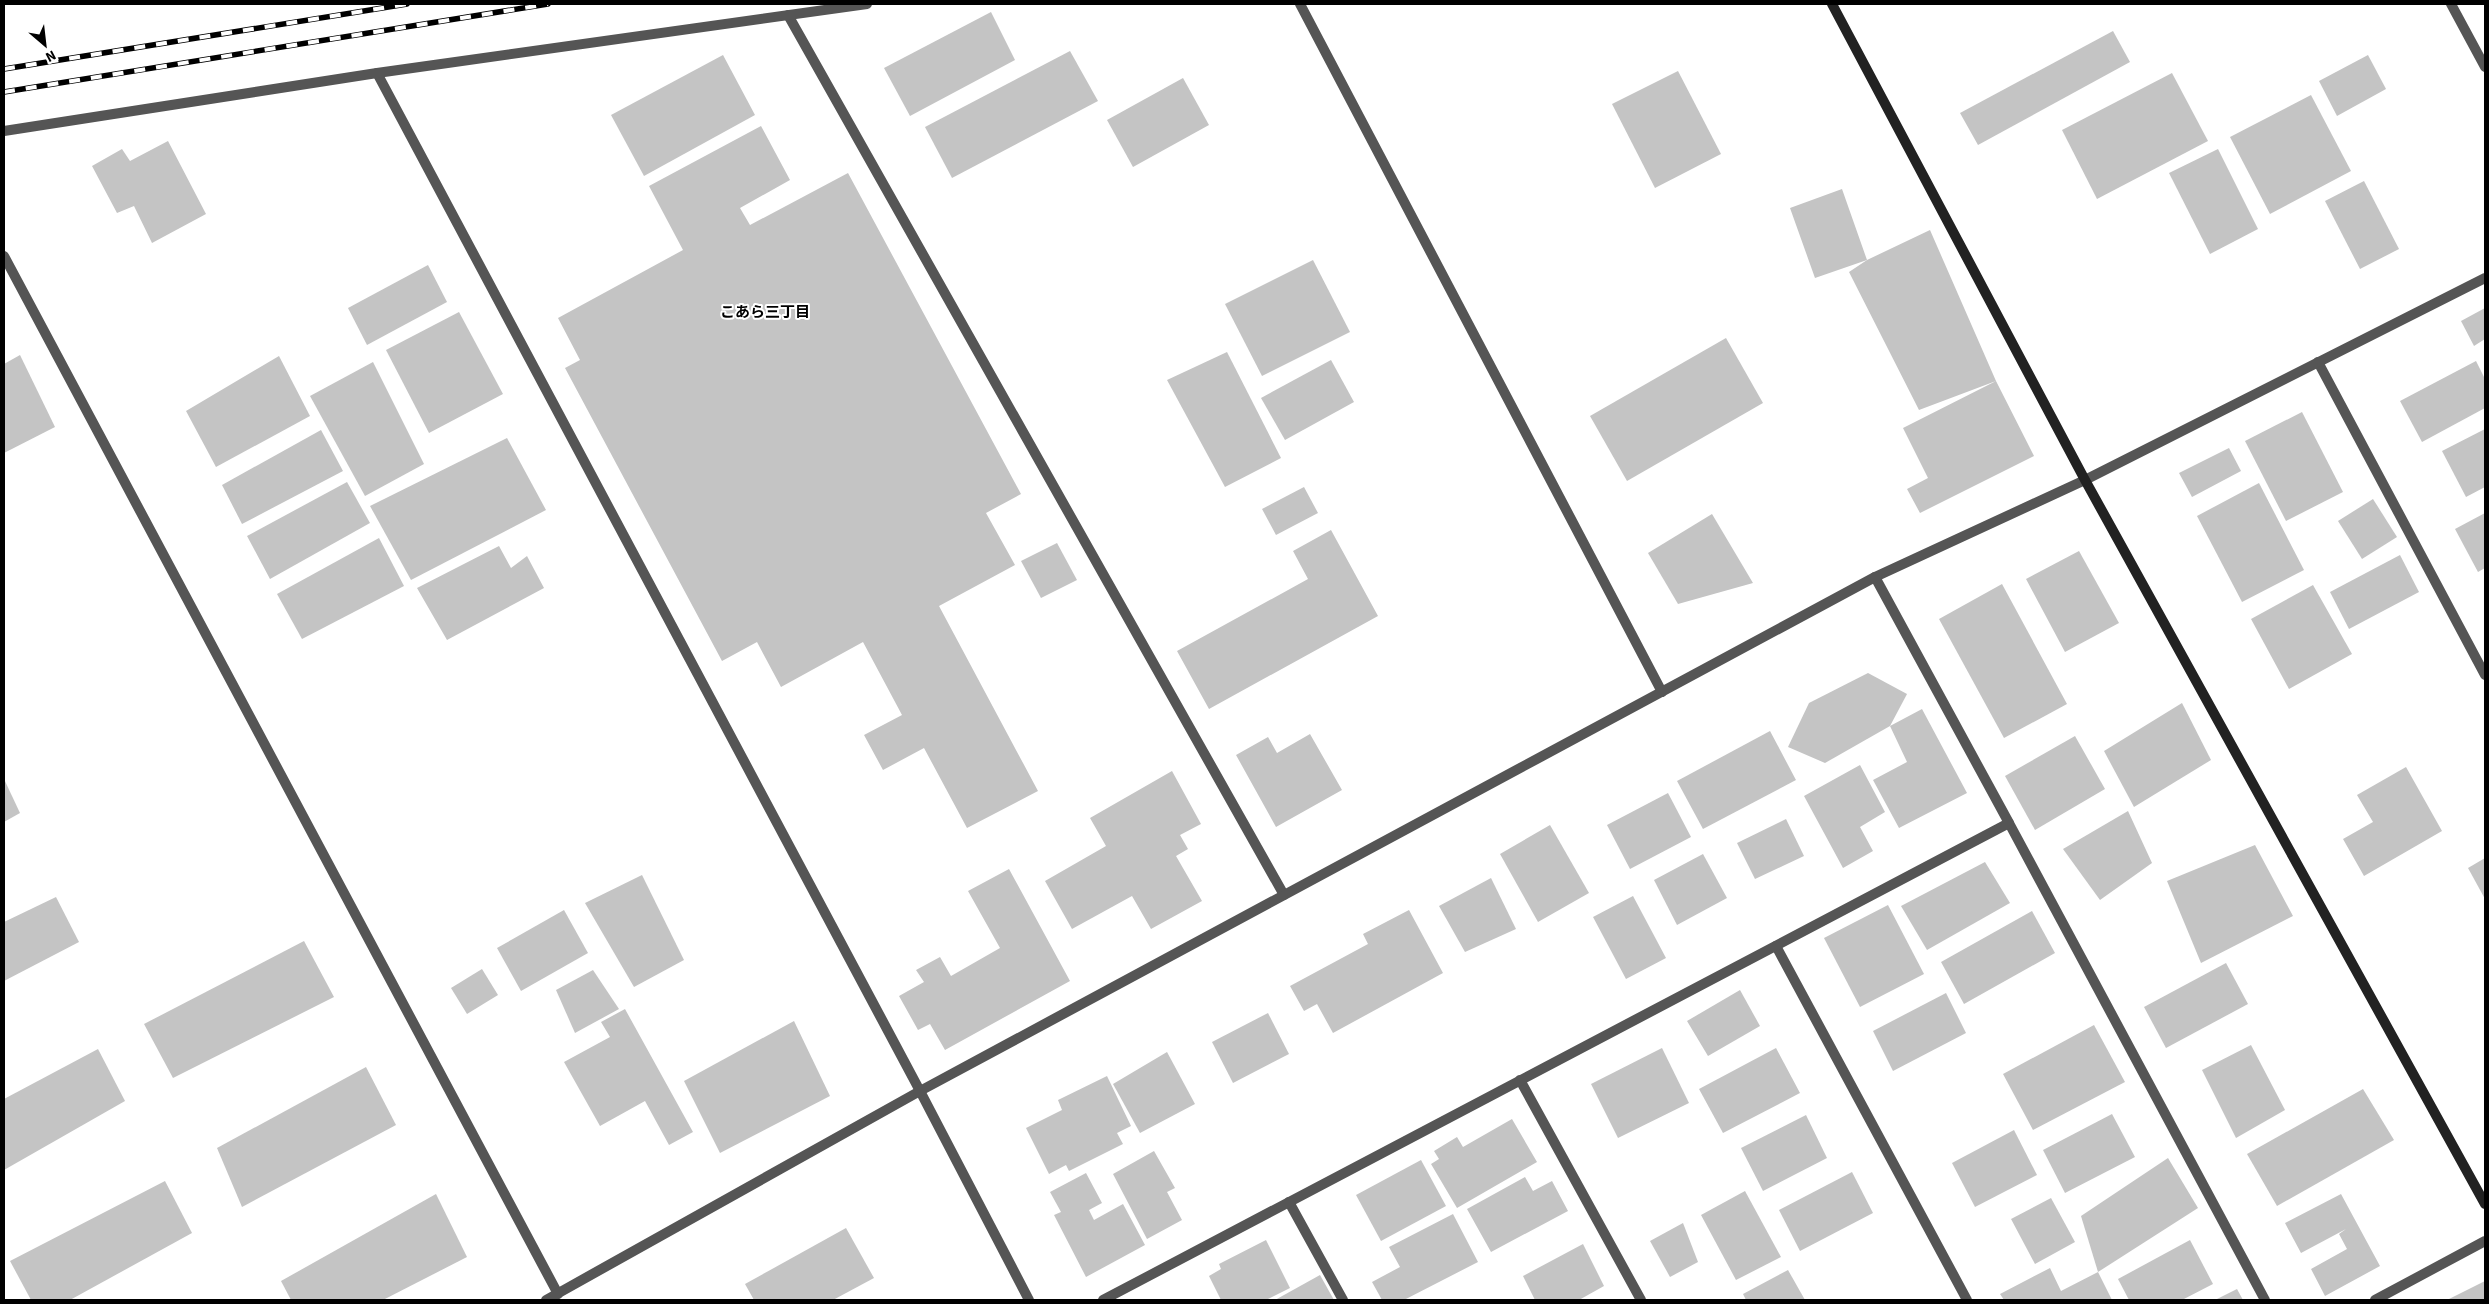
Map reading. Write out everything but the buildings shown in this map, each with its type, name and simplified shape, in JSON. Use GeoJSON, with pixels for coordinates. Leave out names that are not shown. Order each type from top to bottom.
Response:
{"type":"FeatureCollection","features":[{"type":"Feature","properties":{"kind":"street"},"geometry":{"type":"LineString","coordinates":[[4,131],[378,73],[867,4]]}},
{"type":"Feature","properties":{"kind":"street"},"geometry":{"type":"LineString","coordinates":[[1300,4],[1662,692]]}},
{"type":"Feature","properties":{"kind":"street"},"geometry":{"type":"LineString","coordinates":[[1832,4],[2085,480],[2485,1204]]}},
{"type":"Feature","properties":{"kind":"street"},"geometry":{"type":"LineString","coordinates":[[2451,4],[2485,67]]}},
{"type":"Feature","properties":{"kind":"street"},"geometry":{"type":"LineString","coordinates":[[788,15],[1284,895]]}},
{"type":"Feature","properties":{"kind":"street"},"geometry":{"type":"LineString","coordinates":[[378,73],[920,1091],[1029,1300]]}},
{"type":"Feature","properties":{"kind":"street"},"geometry":{"type":"LineString","coordinates":[[4,256],[558,1294]]}},
{"type":"Feature","properties":{"kind":"street"},"geometry":{"type":"LineString","coordinates":[[546,1300],[920,1091],[1876,577],[2085,480],[2485,278]]}},
{"type":"Feature","properties":{"kind":"street"},"geometry":{"type":"LineString","coordinates":[[2318,362],[2485,675]]}},
{"type":"Feature","properties":{"kind":"street"},"geometry":{"type":"LineString","coordinates":[[1876,577],[2265,1300]]}},
{"type":"Feature","properties":{"kind":"street"},"geometry":{"type":"LineString","coordinates":[[1102,1300],[2009,823]]}},
{"type":"Feature","properties":{"kind":"street"},"geometry":{"type":"LineString","coordinates":[[1776,946],[1967,1300]]}},
{"type":"Feature","properties":{"kind":"street"},"geometry":{"type":"LineString","coordinates":[[1520,1080],[1641,1300]]}},
{"type":"Feature","properties":{"kind":"street"},"geometry":{"type":"LineString","coordinates":[[1289,1202],[1343,1300]]}},
{"type":"Feature","properties":{"kind":"street"},"geometry":{"type":"LineString","coordinates":[[2375,1300],[2485,1241]]}},
{"type":"Feature","properties":{"kind":"railway"},"geometry":{"type":"LineString","coordinates":[[4,69],[407,4]]}},
{"type":"Feature","properties":{"kind":"railway"},"geometry":{"type":"LineString","coordinates":[[4,92],[548,4]]}},
{"type":"Feature","properties":{"kind":"district","name":"こあら三丁目"},"geometry":{"type":"Point","coordinates":[765,312]}}]}
